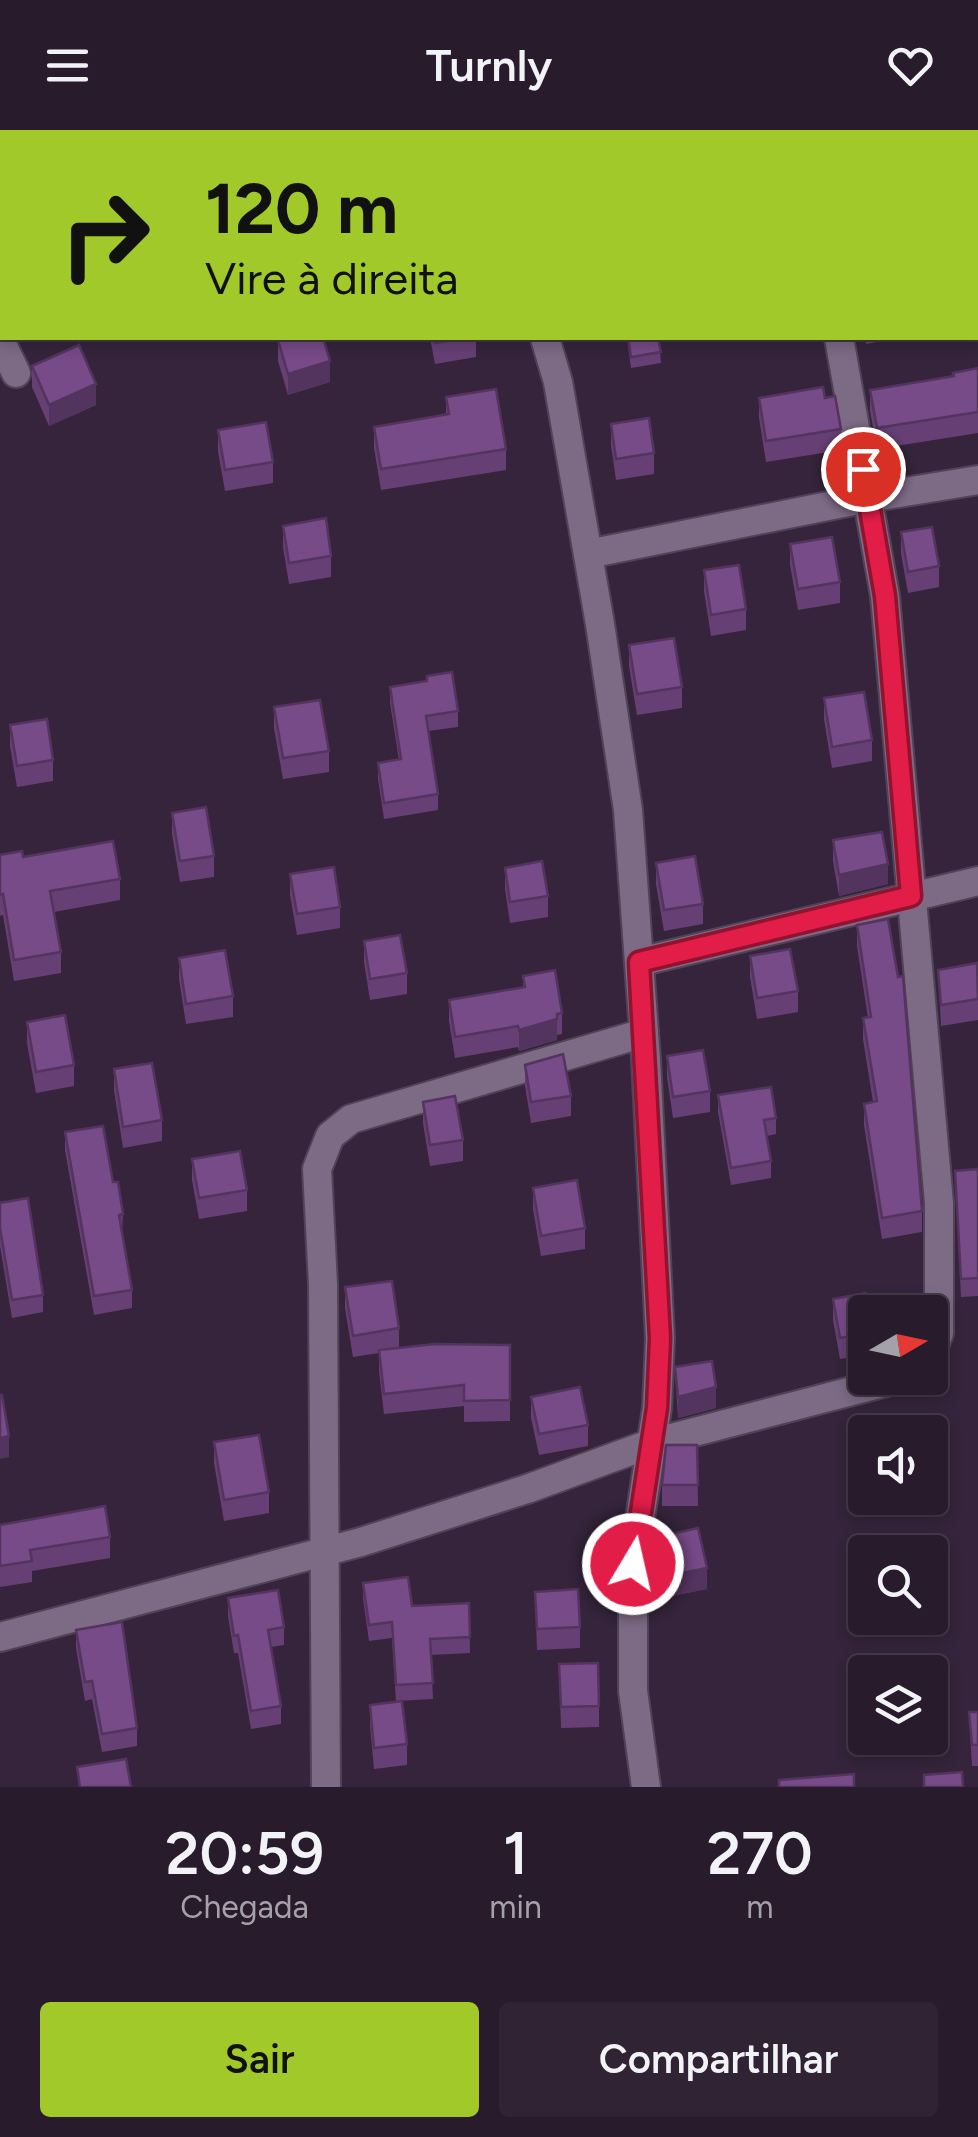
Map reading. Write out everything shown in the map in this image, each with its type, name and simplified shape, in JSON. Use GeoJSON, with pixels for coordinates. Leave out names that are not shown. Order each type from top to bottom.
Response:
{"type":"FeatureCollection","features":[{"type":"Feature","properties":{"kind":"street"},"geometry":{"type":"LineString","coordinates":[[0,340],[16,373]]}},
{"type":"Feature","properties":{"kind":"street"},"geometry":{"type":"LineString","coordinates":[[546,340],[558,382],[628,810],[644,1033],[660,1338],[652,1442],[633,1564],[632,1692],[646,1787]]}},
{"type":"Feature","properties":{"kind":"street"},"geometry":{"type":"LineString","coordinates":[[839,340],[885,596],[939,1203],[939,1295]]}},
{"type":"Feature","properties":{"kind":"street"},"geometry":{"type":"LineString","coordinates":[[588,554],[978,480]]}},
{"type":"Feature","properties":{"kind":"street"},"geometry":{"type":"LineString","coordinates":[[639,962],[978,881]]}},
{"type":"Feature","properties":{"kind":"street"},"geometry":{"type":"LineString","coordinates":[[326,1787],[324,1284],[317,1169],[330,1136],[351,1120],[644,1033]]}},
{"type":"Feature","properties":{"kind":"street"},"geometry":{"type":"LineString","coordinates":[[0,1636],[325,1551],[527,1489],[652,1442],[848,1392]]}},
{"type":"Feature","properties":{"kind":"building"},"geometry":{"type":"Polygon","coordinates":[[[278,340],[324,340],[330,361],[288,374],[278,340]]]}},
{"type":"Feature","properties":{"kind":"building"},"geometry":{"type":"Polygon","coordinates":[[[628,340],[658,340],[661,352],[631,357],[628,340]]]}},
{"type":"Feature","properties":{"kind":"building"},"geometry":{"type":"Polygon","coordinates":[[[79,345],[96,384],[49,405],[32,366],[79,345]]]}},
{"type":"Feature","properties":{"kind":"building"},"geometry":{"type":"Polygon","coordinates":[[[978,368],[978,412],[877,428],[870,390],[954,376],[953,373],[978,368]]]}},
{"type":"Feature","properties":{"kind":"building"},"geometry":{"type":"Polygon","coordinates":[[[823,387],[825,398],[835,396],[841,429],[766,441],[759,398],[823,387]]]}},
{"type":"Feature","properties":{"kind":"building"},"geometry":{"type":"Polygon","coordinates":[[[496,389],[506,449],[381,469],[374,427],[449,414],[446,397],[496,389]]]}},
{"type":"Feature","properties":{"kind":"building"},"geometry":{"type":"Polygon","coordinates":[[[649,418],[654,453],[616,459],[611,424],[649,418]]]}},
{"type":"Feature","properties":{"kind":"building"},"geometry":{"type":"Polygon","coordinates":[[[266,422],[273,462],[225,470],[218,430],[266,422]]]}},
{"type":"Feature","properties":{"kind":"building"},"geometry":{"type":"Polygon","coordinates":[[[326,518],[331,556],[289,563],[283,526],[326,518]]]}},
{"type":"Feature","properties":{"kind":"building"},"geometry":{"type":"Polygon","coordinates":[[[932,527],[939,566],[908,572],[901,532],[932,527]]]}},
{"type":"Feature","properties":{"kind":"building"},"geometry":{"type":"Polygon","coordinates":[[[832,537],[840,582],[798,589],[790,544],[832,537]]]}},
{"type":"Feature","properties":{"kind":"building"},"geometry":{"type":"Polygon","coordinates":[[[739,565],[746,609],[711,615],[704,570],[739,565]]]}},
{"type":"Feature","properties":{"kind":"building"},"geometry":{"type":"Polygon","coordinates":[[[674,638],[682,687],[637,694],[629,645],[674,638]]]}},
{"type":"Feature","properties":{"kind":"building"},"geometry":{"type":"Polygon","coordinates":[[[452,672],[458,711],[426,716],[438,794],[384,803],[378,763],[401,759],[390,687],[452,672]]]}},
{"type":"Feature","properties":{"kind":"building"},"geometry":{"type":"Polygon","coordinates":[[[864,692],[872,740],[832,747],[824,698],[864,692]]]}},
{"type":"Feature","properties":{"kind":"building"},"geometry":{"type":"Polygon","coordinates":[[[320,700],[329,751],[283,758],[274,707],[320,700]]]}},
{"type":"Feature","properties":{"kind":"building"},"geometry":{"type":"Polygon","coordinates":[[[47,719],[53,760],[17,766],[10,725],[47,719]]]}},
{"type":"Feature","properties":{"kind":"building"},"geometry":{"type":"Polygon","coordinates":[[[206,807],[214,856],[180,861],[172,813],[206,807]]]}},
{"type":"Feature","properties":{"kind":"building"},"geometry":{"type":"Polygon","coordinates":[[[882,832],[888,864],[839,875],[833,840],[882,832]]]}},
{"type":"Feature","properties":{"kind":"building"},"geometry":{"type":"Polygon","coordinates":[[[113,841],[120,879],[50,891],[61,952],[14,960],[3,894],[0,895],[0,855],[22,851],[23,857],[113,841]]]}},
{"type":"Feature","properties":{"kind":"building"},"geometry":{"type":"Polygon","coordinates":[[[695,856],[703,904],[664,910],[656,863],[695,856]]]}},
{"type":"Feature","properties":{"kind":"building"},"geometry":{"type":"Polygon","coordinates":[[[542,861],[548,896],[510,902],[505,868],[542,861]]]}},
{"type":"Feature","properties":{"kind":"building"},"geometry":{"type":"Polygon","coordinates":[[[334,867],[340,907],[297,914],[290,874],[334,867]]]}},
{"type":"Feature","properties":{"kind":"building"},"geometry":{"type":"Polygon","coordinates":[[[888,919],[898,977],[903,976],[922,1211],[882,1218],[864,1104],[877,1101],[863,1018],[871,1017],[857,925],[888,919]]]}},
{"type":"Feature","properties":{"kind":"building"},"geometry":{"type":"Polygon","coordinates":[[[400,935],[407,973],[370,979],[364,941],[400,935]]]}},
{"type":"Feature","properties":{"kind":"building"},"geometry":{"type":"Polygon","coordinates":[[[790,949],[798,991],[757,998],[750,956],[790,949]]]}},
{"type":"Feature","properties":{"kind":"building"},"geometry":{"type":"Polygon","coordinates":[[[225,950],[233,996],[186,1004],[179,958],[225,950]]]}},
{"type":"Feature","properties":{"kind":"building"},"geometry":{"type":"Polygon","coordinates":[[[977,963],[978,999],[941,1005],[938,970],[977,963]]]}},
{"type":"Feature","properties":{"kind":"building"},"geometry":{"type":"Polygon","coordinates":[[[555,970],[562,1013],[557,1014],[557,1019],[519,1030],[518,1026],[455,1037],[449,1000],[525,987],[523,976],[555,970]]]}},
{"type":"Feature","properties":{"kind":"building"},"geometry":{"type":"Polygon","coordinates":[[[65,1015],[74,1065],[36,1072],[27,1022],[65,1015]]]}},
{"type":"Feature","properties":{"kind":"building"},"geometry":{"type":"Polygon","coordinates":[[[703,1050],[710,1091],[673,1097],[667,1056],[703,1050]]]}},
{"type":"Feature","properties":{"kind":"building"},"geometry":{"type":"Polygon","coordinates":[[[563,1054],[571,1096],[531,1102],[525,1065],[563,1054]]]}},
{"type":"Feature","properties":{"kind":"building"},"geometry":{"type":"Polygon","coordinates":[[[152,1063],[162,1120],[123,1127],[114,1069],[152,1063]]]}},
{"type":"Feature","properties":{"kind":"building"},"geometry":{"type":"Polygon","coordinates":[[[771,1087],[776,1118],[764,1120],[771,1161],[731,1168],[718,1095],[771,1087]]]}},
{"type":"Feature","properties":{"kind":"building"},"geometry":{"type":"Polygon","coordinates":[[[455,1096],[463,1140],[430,1145],[423,1102],[455,1096]]]}},
{"type":"Feature","properties":{"kind":"building"},"geometry":{"type":"Polygon","coordinates":[[[103,1126],[113,1182],[118,1182],[123,1214],[119,1215],[132,1290],[94,1296],[65,1132],[103,1126]]]}},
{"type":"Feature","properties":{"kind":"building"},"geometry":{"type":"Polygon","coordinates":[[[240,1151],[247,1190],[199,1198],[192,1159],[240,1151]]]}},
{"type":"Feature","properties":{"kind":"building"},"geometry":{"type":"Polygon","coordinates":[[[978,1169],[978,1278],[961,1279],[955,1171],[978,1169]]]}},
{"type":"Feature","properties":{"kind":"building"},"geometry":{"type":"Polygon","coordinates":[[[577,1180],[585,1228],[541,1236],[533,1188],[577,1180]]]}},
{"type":"Feature","properties":{"kind":"building"},"geometry":{"type":"Polygon","coordinates":[[[28,1198],[43,1295],[12,1300],[0,1228],[0,1203],[28,1198]]]}},
{"type":"Feature","properties":{"kind":"building"},"geometry":{"type":"Polygon","coordinates":[[[392,1281],[399,1328],[353,1336],[345,1287],[392,1281]]]}},
{"type":"Feature","properties":{"kind":"building"},"geometry":{"type":"Polygon","coordinates":[[[848,1296],[848,1337],[840,1338],[833,1299],[848,1296]]]}},
{"type":"Feature","properties":{"kind":"building"},"geometry":{"type":"Polygon","coordinates":[[[435,1344],[510,1345],[510,1400],[464,1401],[464,1385],[384,1394],[379,1350],[435,1344]]]}},
{"type":"Feature","properties":{"kind":"building"},"geometry":{"type":"Polygon","coordinates":[[[712,1361],[716,1387],[678,1397],[675,1367],[712,1361]]]}},
{"type":"Feature","properties":{"kind":"building"},"geometry":{"type":"Polygon","coordinates":[[[580,1387],[588,1425],[539,1434],[531,1397],[580,1387]]]}},
{"type":"Feature","properties":{"kind":"building"},"geometry":{"type":"Polygon","coordinates":[[[0,1395],[9,1436],[0,1438],[0,1395]]]}},
{"type":"Feature","properties":{"kind":"building"},"geometry":{"type":"Polygon","coordinates":[[[259,1435],[269,1492],[224,1500],[214,1442],[259,1435]]]}},
{"type":"Feature","properties":{"kind":"building"},"geometry":{"type":"Polygon","coordinates":[[[666,1445],[697,1445],[698,1485],[662,1485],[666,1445]]]}},
{"type":"Feature","properties":{"kind":"building"},"geometry":{"type":"Polygon","coordinates":[[[105,1506],[110,1537],[30,1550],[32,1561],[0,1566],[0,1525],[105,1506]]]}},
{"type":"Feature","properties":{"kind":"building"},"geometry":{"type":"Polygon","coordinates":[[[698,1528],[707,1568],[667,1576],[658,1537],[698,1528]]]}},
{"type":"Feature","properties":{"kind":"building"},"geometry":{"type":"Polygon","coordinates":[[[408,1577],[412,1606],[469,1603],[470,1637],[430,1639],[433,1683],[396,1685],[392,1622],[369,1625],[363,1583],[408,1577]]]}},
{"type":"Feature","properties":{"kind":"building"},"geometry":{"type":"Polygon","coordinates":[[[578,1589],[580,1627],[537,1629],[535,1592],[578,1589]]]}},
{"type":"Feature","properties":{"kind":"building"},"geometry":{"type":"Polygon","coordinates":[[[278,1590],[284,1627],[268,1630],[281,1706],[251,1711],[228,1598],[278,1590]]]}},
{"type":"Feature","properties":{"kind":"building"},"geometry":{"type":"Polygon","coordinates":[[[122,1622],[137,1728],[102,1734],[92,1681],[85,1682],[76,1630],[122,1622]]]}},
{"type":"Feature","properties":{"kind":"building"},"geometry":{"type":"Polygon","coordinates":[[[598,1663],[599,1706],[561,1707],[559,1664],[598,1663]]]}},
{"type":"Feature","properties":{"kind":"building"},"geometry":{"type":"Polygon","coordinates":[[[402,1701],[407,1744],[374,1748],[370,1705],[402,1701]]]}},
{"type":"Feature","properties":{"kind":"building"},"geometry":{"type":"Polygon","coordinates":[[[969,1712],[978,1712],[978,1745],[972,1745],[969,1712]]]}},
{"type":"Feature","properties":{"kind":"building"},"geometry":{"type":"Polygon","coordinates":[[[126,1759],[131,1787],[80,1787],[77,1767],[126,1759]]]}},
{"type":"Feature","properties":{"kind":"building"},"geometry":{"type":"Polygon","coordinates":[[[962,1772],[963,1787],[924,1787],[924,1775],[962,1772]]]}},
{"type":"Feature","properties":{"kind":"building"},"geometry":{"type":"Polygon","coordinates":[[[854,1774],[854,1787],[779,1787],[779,1780],[854,1774]]]}},
{"type":"Feature","properties":{"kind":"route"},"geometry":{"type":"LineString","coordinates":[[633,1564],[657,1408],[660,1338],[639,962],[911,896],[885,596],[863,469]]}}]}
